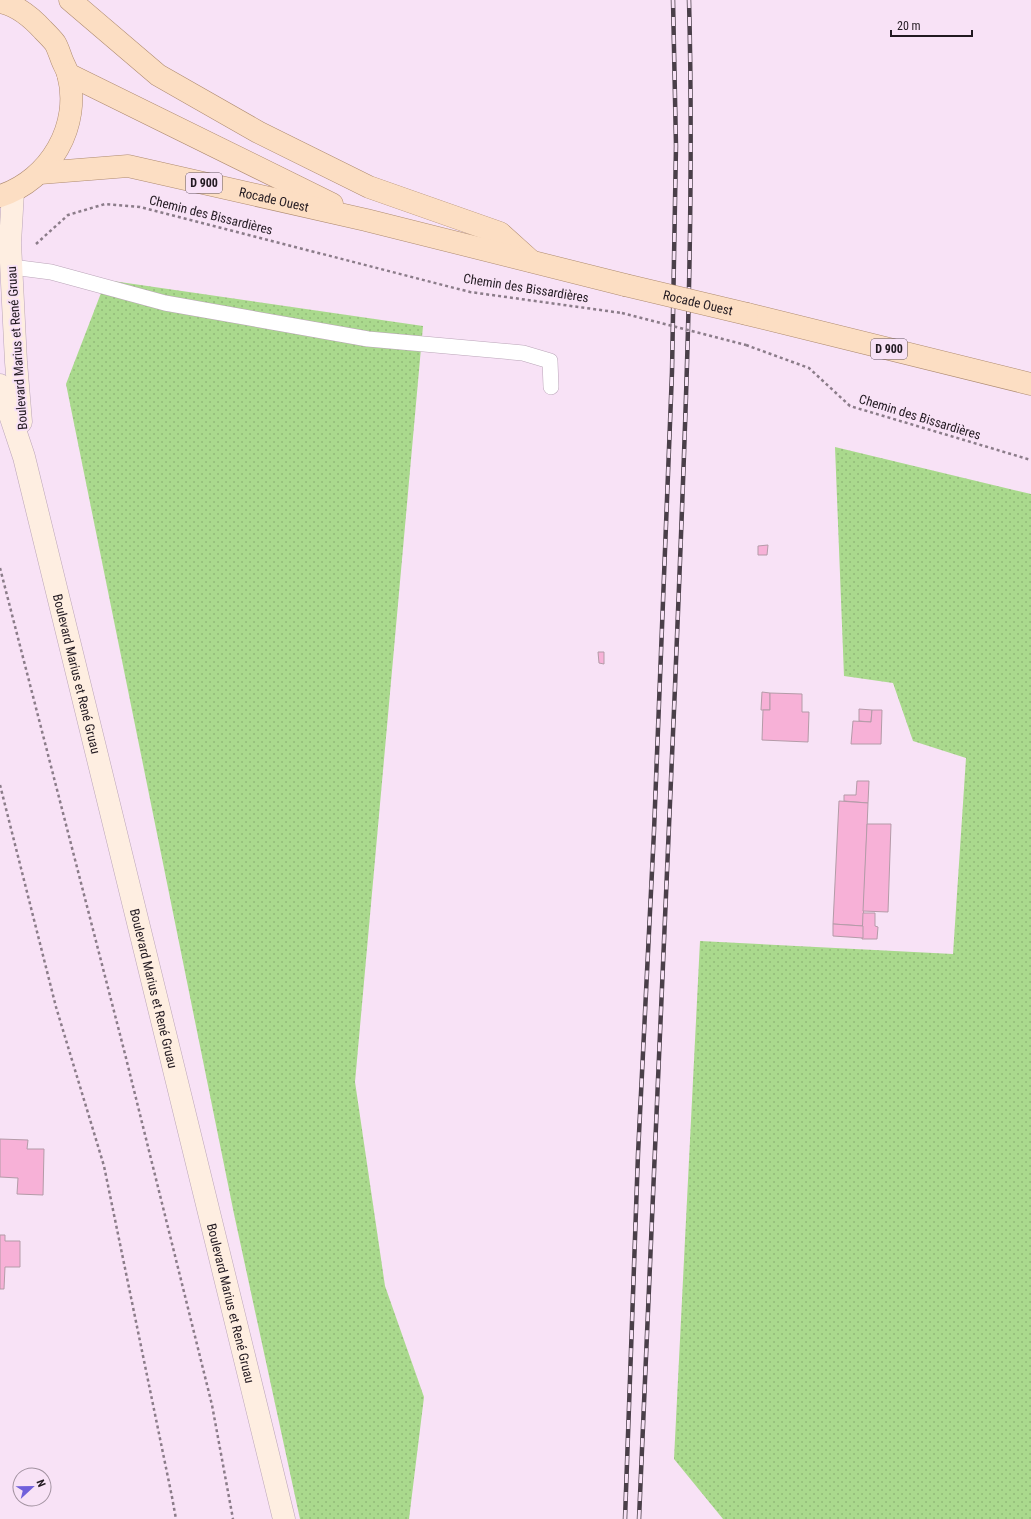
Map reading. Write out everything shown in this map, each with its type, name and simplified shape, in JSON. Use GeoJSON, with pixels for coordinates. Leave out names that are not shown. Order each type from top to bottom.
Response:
{"type":"FeatureCollection","features":[{"type":"Feature","properties":{"kind":"main road"},"geometry":{"type":"LineString","coordinates":[[70,0],[158,75],[258,132],[370,187],[500,233],[534,263]]}},
{"type":"Feature","properties":{"kind":"main road"},"geometry":{"type":"LineString","coordinates":[[4,2],[34,20],[56,44],[68,74],[71,101],[67,127],[57,152],[40,173],[6,194]]}},
{"type":"Feature","properties":{"kind":"main road","name":"Rocade Ouest"},"geometry":{"type":"LineString","coordinates":[[68,74],[366,220]]}},
{"type":"Feature","properties":{"kind":"main road","name":"Rocade Ouest"},"geometry":{"type":"LineString","coordinates":[[40,173],[128,166],[366,220],[534,263],[1031,384]]}},
{"type":"Feature","properties":{"kind":"main road","name":"Boulevard Marius et René Gruau"},"geometry":{"type":"LineString","coordinates":[[6,194],[12,267],[16,362],[24,457]]}},
{"type":"Feature","properties":{"kind":"main road","name":"Boulevard Marius et René Gruau"},"geometry":{"type":"LineString","coordinates":[[0,385],[24,457],[284,1519]]}},
{"type":"Feature","properties":{"kind":"lane"},"geometry":{"type":"LineString","coordinates":[[12,267],[51,272],[165,303],[368,339],[523,353],[550,361],[551,387]]}},
{"type":"Feature","properties":{"kind":"path","name":"Chemin des Bissardières"},"geometry":{"type":"LineString","coordinates":[[10,243],[33,246],[68,215],[90,208],[105,204],[140,207],[470,292],[622,313],[746,346],[808,368],[850,406],[1031,460]]}},
{"type":"Feature","properties":{"kind":"path"},"geometry":{"type":"LineString","coordinates":[[0,568],[125,1054],[212,1405],[233,1519]]}},
{"type":"Feature","properties":{"kind":"path"},"geometry":{"type":"LineString","coordinates":[[0,785],[56,1007],[104,1166],[176,1519]]}},
{"type":"Feature","properties":{"kind":"green space"},"geometry":{"type":"Polygon","coordinates":[[[106,280],[423,326],[355,1082],[385,1286],[424,1397],[409,1519],[300,1519],[234,1214],[66,384],[106,280]]]}},
{"type":"Feature","properties":{"kind":"green space"},"geometry":{"type":"Polygon","coordinates":[[[835,447],[1031,494],[1031,1519],[723,1519],[674,1459],[700,941],[953,954],[966,758],[913,741],[893,683],[844,676],[835,447]]]}},
{"type":"Feature","properties":{"kind":"building"},"geometry":{"type":"Polygon","coordinates":[[[768,545],[767,555],[758,555],[758,546],[768,545]]]}},
{"type":"Feature","properties":{"kind":"building"},"geometry":{"type":"Polygon","coordinates":[[[598,652],[604,652],[604,664],[599,663],[598,652]]]}},
{"type":"Feature","properties":{"kind":"building"},"geometry":{"type":"Polygon","coordinates":[[[762,692],[770,693],[770,710],[761,710],[762,692]]]}},
{"type":"Feature","properties":{"kind":"building"},"geometry":{"type":"Polygon","coordinates":[[[770,693],[802,694],[802,712],[809,712],[808,742],[762,740],[763,710],[770,710],[770,693]]]}},
{"type":"Feature","properties":{"kind":"building"},"geometry":{"type":"Polygon","coordinates":[[[859,709],[872,710],[871,722],[859,721],[859,709]]]}},
{"type":"Feature","properties":{"kind":"building"},"geometry":{"type":"Polygon","coordinates":[[[872,710],[882,710],[881,744],[851,744],[853,721],[871,722],[872,710]]]}},
{"type":"Feature","properties":{"kind":"building"},"geometry":{"type":"Polygon","coordinates":[[[857,781],[869,781],[868,803],[844,801],[844,795],[856,795],[857,781]]]}},
{"type":"Feature","properties":{"kind":"building"},"geometry":{"type":"Polygon","coordinates":[[[839,801],[868,803],[863,926],[833,924],[839,801]]]}},
{"type":"Feature","properties":{"kind":"building"},"geometry":{"type":"Polygon","coordinates":[[[867,824],[891,824],[888,912],[863,911],[867,824]]]}},
{"type":"Feature","properties":{"kind":"building"},"geometry":{"type":"Polygon","coordinates":[[[863,913],[875,913],[875,926],[878,927],[877,939],[862,939],[863,913]]]}},
{"type":"Feature","properties":{"kind":"building"},"geometry":{"type":"Polygon","coordinates":[[[833,924],[863,926],[863,938],[833,936],[833,924]]]}},
{"type":"Feature","properties":{"kind":"building"},"geometry":{"type":"Polygon","coordinates":[[[0,1139],[28,1140],[27,1149],[44,1149],[43,1195],[17,1194],[18,1178],[0,1177],[0,1139]]]}},
{"type":"Feature","properties":{"kind":"building"},"geometry":{"type":"Polygon","coordinates":[[[0,1235],[5,1235],[5,1241],[20,1241],[20,1267],[5,1267],[4,1289],[0,1289],[0,1235]]]}},
{"type":"Feature","properties":{"kind":"railway"},"geometry":{"type":"LineString","coordinates":[[625,1519],[638,1154],[654,831],[672,372],[676,146],[673,0]]}},
{"type":"Feature","properties":{"kind":"railway"},"geometry":{"type":"LineString","coordinates":[[639,1519],[675,687],[688,344],[691,172],[689,0]]}}]}
